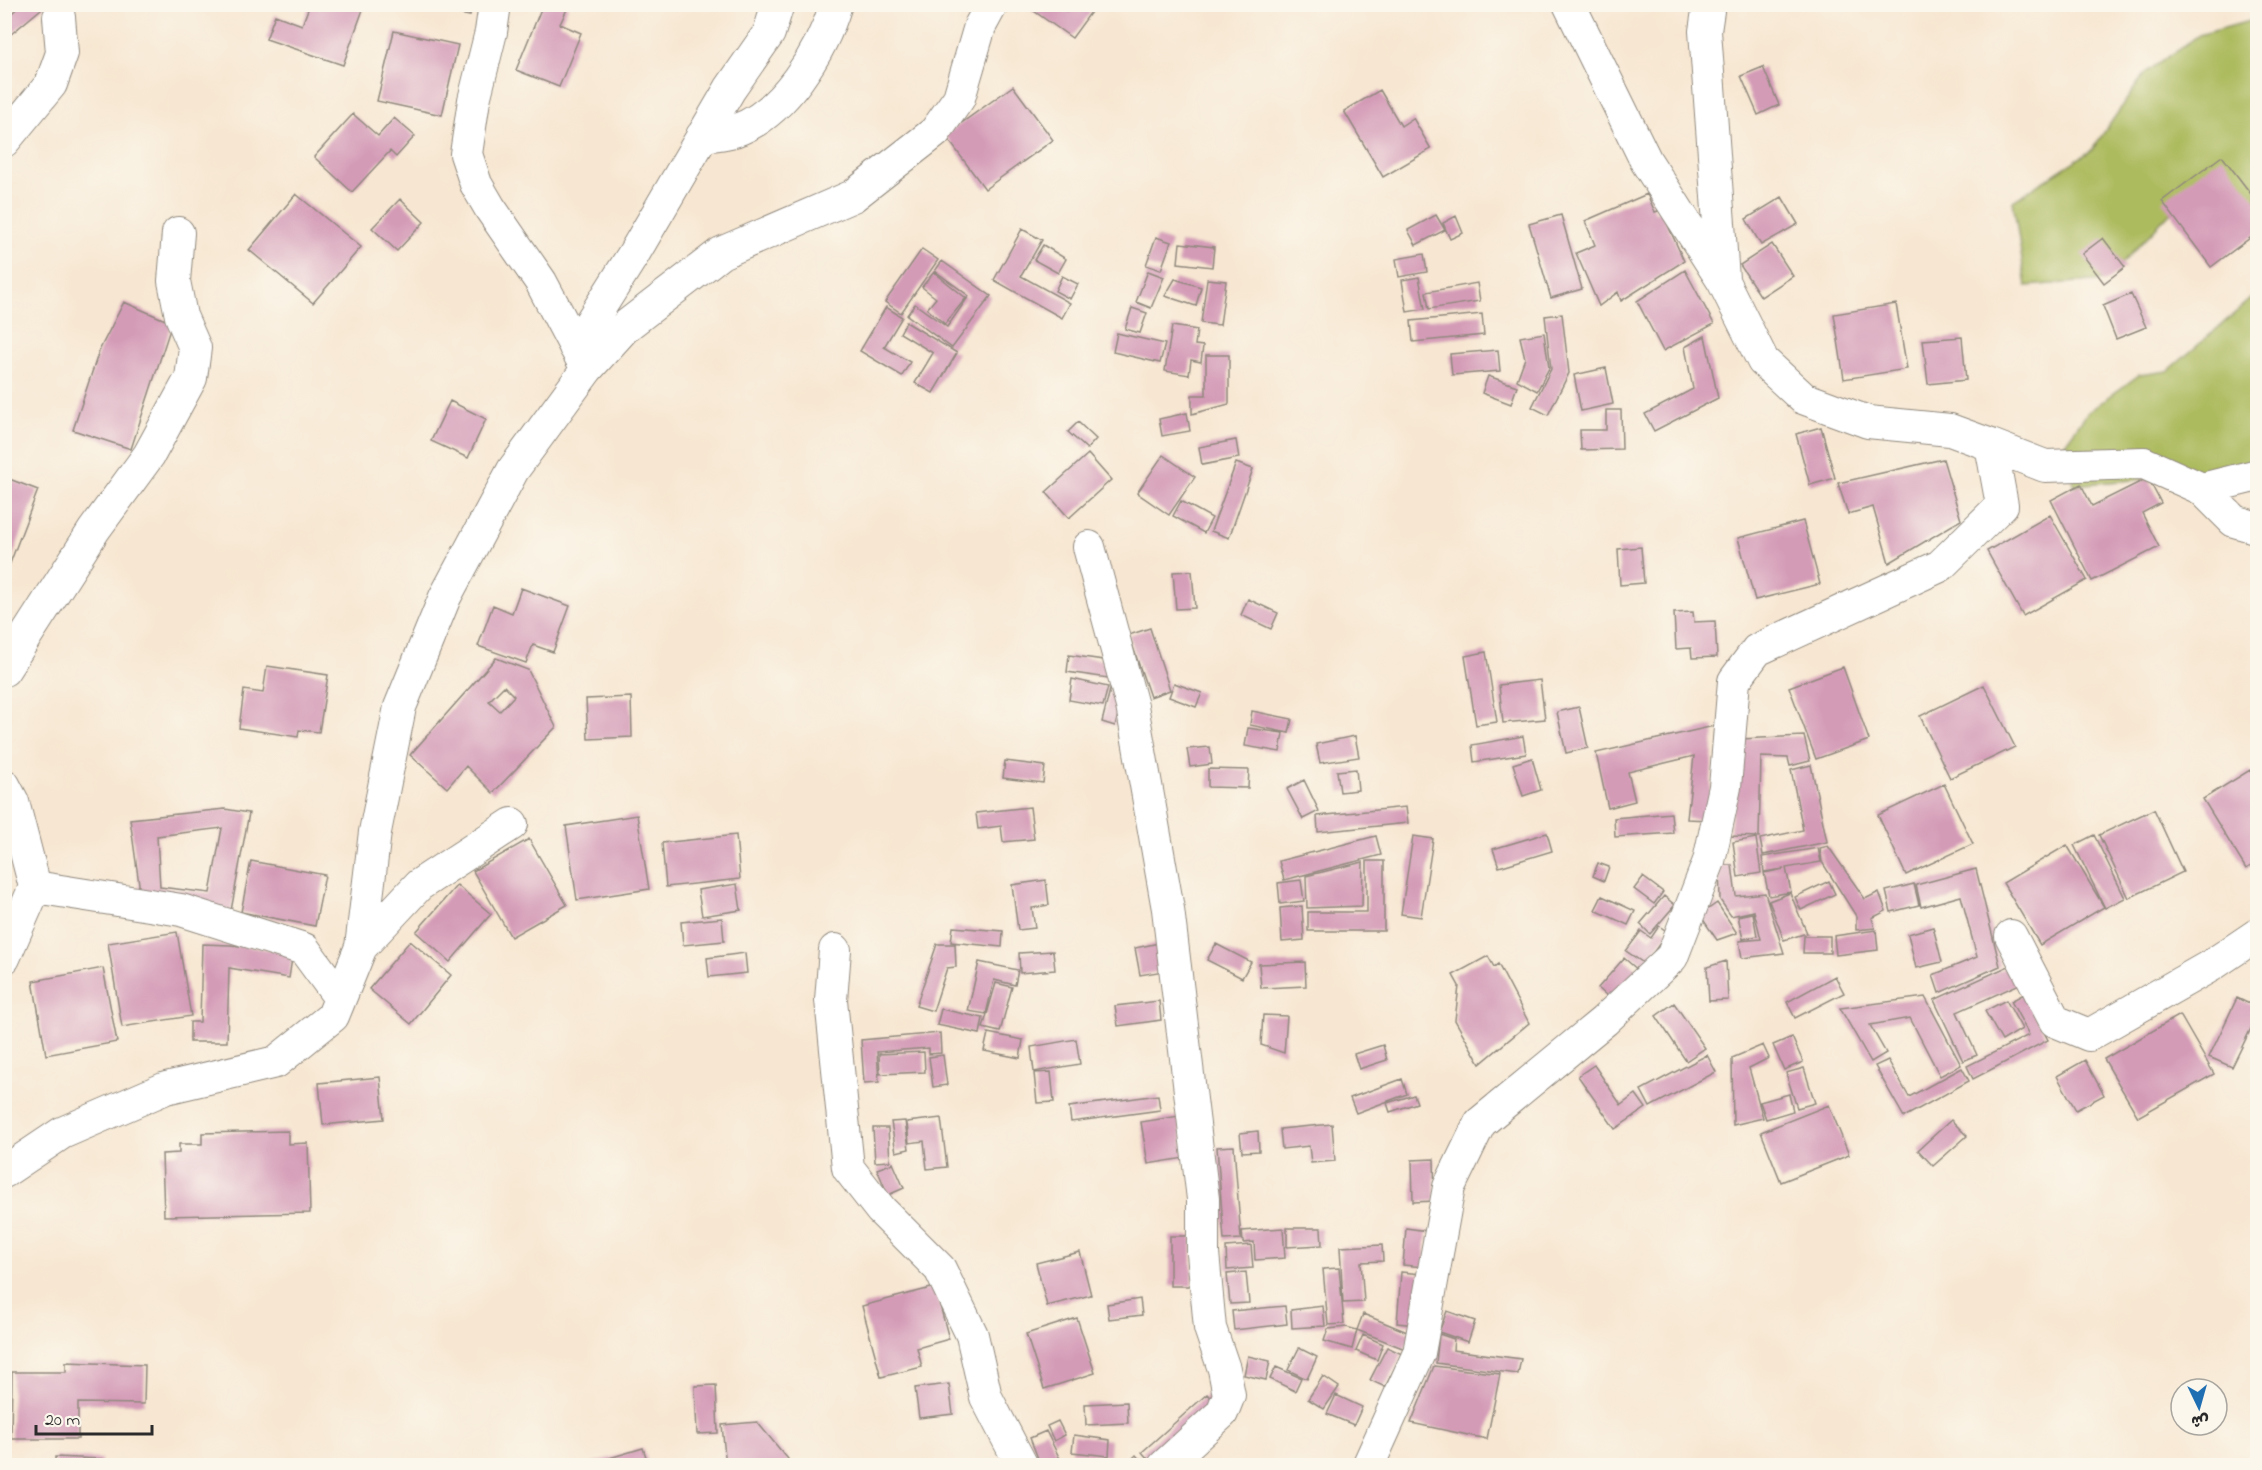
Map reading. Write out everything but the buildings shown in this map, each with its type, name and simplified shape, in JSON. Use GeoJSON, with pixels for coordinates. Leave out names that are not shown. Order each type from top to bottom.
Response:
{"type":"FeatureCollection","features":[{"type":"Feature","properties":{"kind":"street"},"geometry":{"type":"LineString","coordinates":[[495,4],[491,32],[474,100],[466,154],[476,184],[541,282],[581,358]]}},
{"type":"Feature","properties":{"kind":"street"},"geometry":{"type":"LineString","coordinates":[[6,1162],[62,1133],[166,1088],[276,1062],[333,1016],[361,947],[375,832],[400,707],[445,597],[513,470],[581,358],[633,255],[730,89],[769,33],[778,4]]}},
{"type":"Feature","properties":{"kind":"street"},"geometry":{"type":"LineString","coordinates":[[702,136],[735,131],[764,115],[799,80],[830,26],[836,4]]}},
{"type":"Feature","properties":{"kind":"street"},"geometry":{"type":"LineString","coordinates":[[581,358],[721,253],[853,196],[935,132],[958,98],[980,26],[992,4]]}},
{"type":"Feature","properties":{"kind":"street"},"geometry":{"type":"LineString","coordinates":[[1569,4],[1646,161],[1723,281],[1763,361],[1803,398],[1868,422],[1950,430],[2045,466],[2144,463],[2202,489],[2234,521],[2258,528]]}},
{"type":"Feature","properties":{"kind":"street"},"geometry":{"type":"LineString","coordinates":[[1709,4],[1705,31],[1723,281]]}},
{"type":"Feature","properties":{"kind":"street"},"geometry":{"type":"LineString","coordinates":[[4,141],[51,84],[62,53],[59,17]]}},
{"type":"Feature","properties":{"kind":"street"},"geometry":{"type":"LineString","coordinates":[[4,670],[94,530],[149,455],[191,378],[195,348],[181,316],[174,281],[178,233]]}},
{"type":"Feature","properties":{"kind":"street"},"geometry":{"type":"LineString","coordinates":[[1368,1466],[1419,1353],[1449,1187],[1480,1123],[1604,1021],[1672,957],[1709,861],[1725,787],[1734,681],[1757,650],[1940,566],[2002,505],[1991,445]]}},
{"type":"Feature","properties":{"kind":"street"},"geometry":{"type":"LineString","coordinates":[[2202,489],[2258,475]]}},
{"type":"Feature","properties":{"kind":"street"},"geometry":{"type":"LineString","coordinates":[[1089,547],[1132,706],[1168,909],[1203,1199],[1203,1253],[1210,1328],[1224,1369],[1229,1395],[1221,1413],[1164,1466]]}},
{"type":"Feature","properties":{"kind":"street"},"geometry":{"type":"LineString","coordinates":[[4,785],[13,802],[35,887],[4,958]]}},
{"type":"Feature","properties":{"kind":"street"},"geometry":{"type":"LineString","coordinates":[[361,947],[419,885],[512,824]]}},
{"type":"Feature","properties":{"kind":"street"},"geometry":{"type":"LineString","coordinates":[[35,887],[181,910],[304,949],[340,998]]}},
{"type":"Feature","properties":{"kind":"street"},"geometry":{"type":"LineString","coordinates":[[2011,936],[2055,1021],[2089,1035],[2212,965],[2258,934]]}},
{"type":"Feature","properties":{"kind":"street"},"geometry":{"type":"LineString","coordinates":[[835,950],[831,1000],[848,1168],[881,1210],[940,1269],[972,1335],[986,1397],[1022,1466]]}},
{"type":"Feature","properties":{"kind":"green space"},"geometry":{"type":"Polygon","coordinates":[[[2253,20],[2257,21],[2257,221],[2208,173],[2106,280],[2026,286],[2013,201],[2092,150],[2145,73],[2199,35],[2253,20]]]}},
{"type":"Feature","properties":{"kind":"green space"},"geometry":{"type":"Polygon","coordinates":[[[2257,294],[2257,488],[2145,479],[2074,485],[2063,446],[2087,413],[2139,375],[2168,371],[2257,294]]]}}]}
